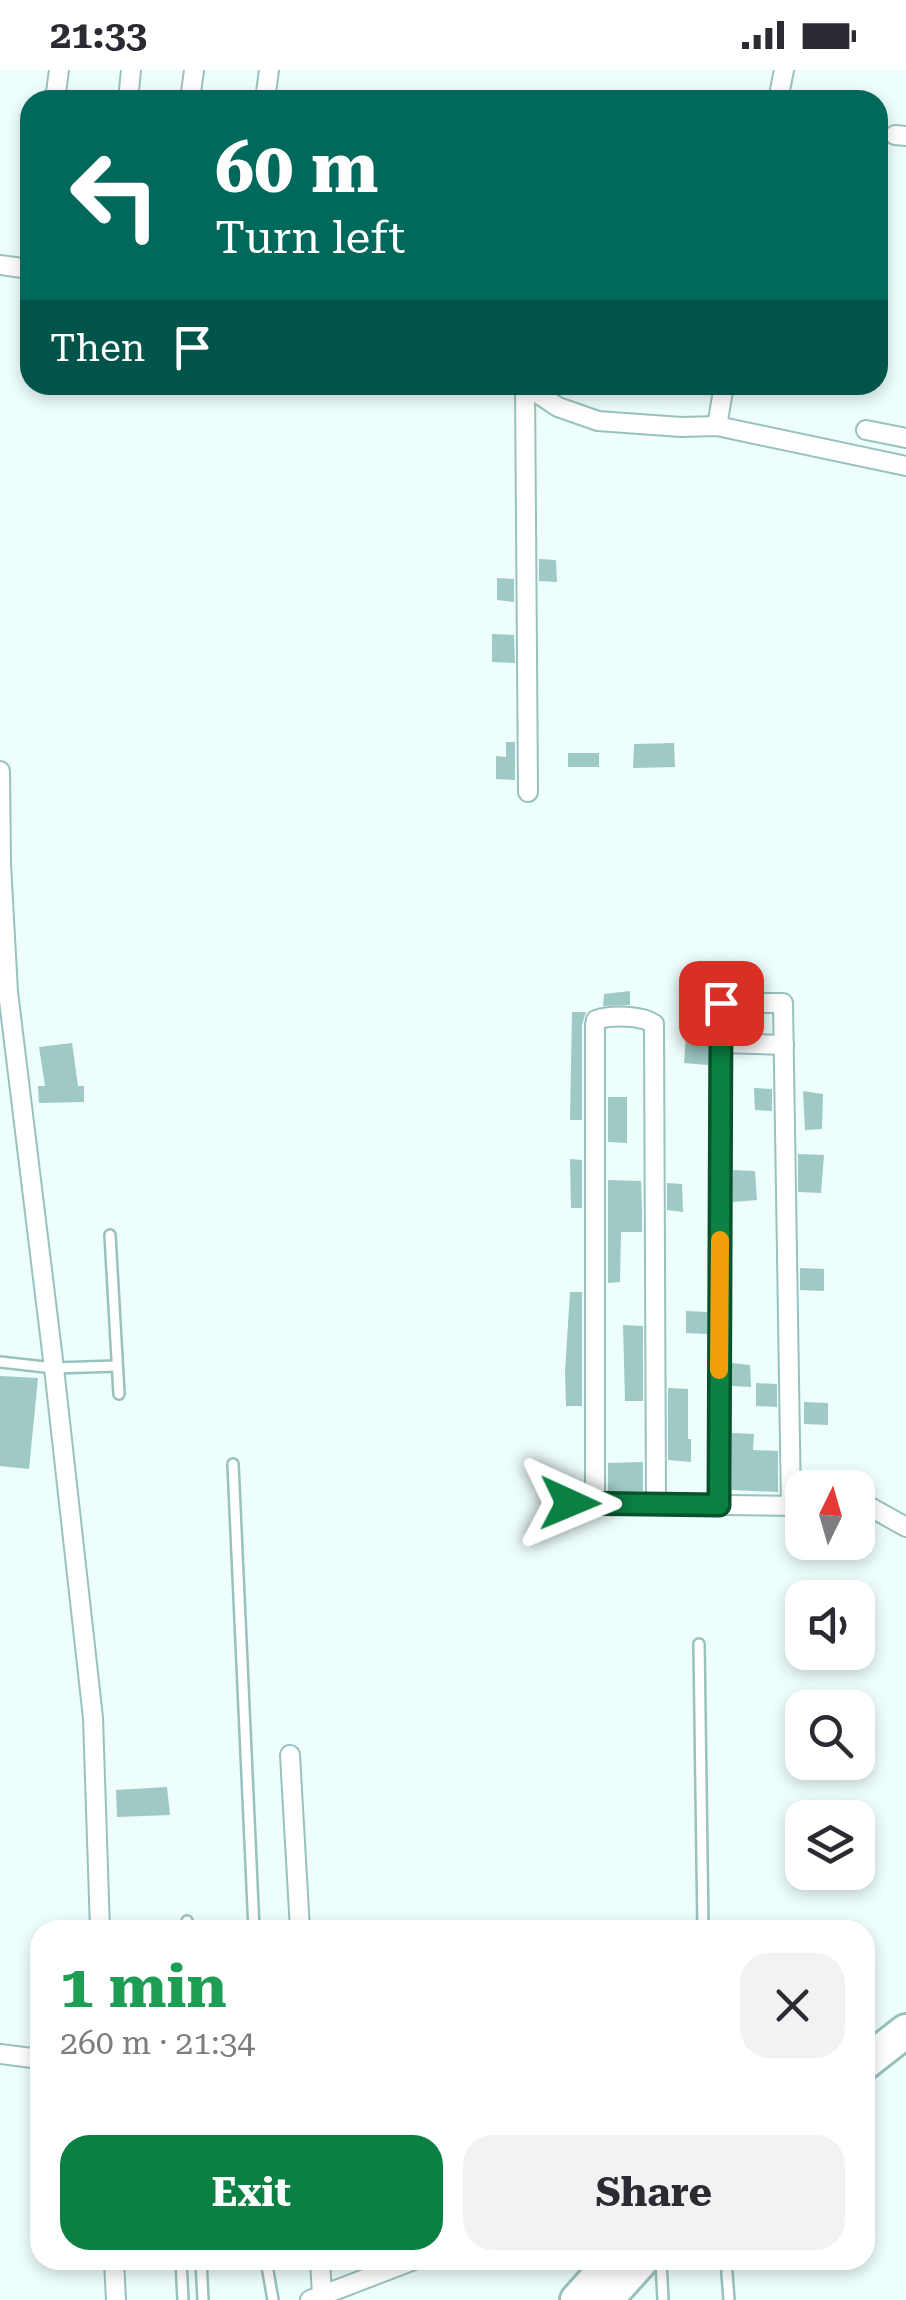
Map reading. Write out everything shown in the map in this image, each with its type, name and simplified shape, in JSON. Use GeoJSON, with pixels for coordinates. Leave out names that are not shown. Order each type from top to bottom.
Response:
{"type":"FeatureCollection","features":[{"type":"Feature","properties":{"kind":"highway"},"geometry":{"type":"LineString","coordinates":[[875,2029],[906,2006]]}},
{"type":"Feature","properties":{"kind":"highway"},"geometry":{"type":"LineString","coordinates":[[875,2055],[906,2030]]}},
{"type":"Feature","properties":{"kind":"highway"},"geometry":{"type":"LineString","coordinates":[[578,2300],[605,2270]]}},
{"type":"Feature","properties":{"kind":"highway"},"geometry":{"type":"LineString","coordinates":[[606,2300],[633,2270]]}},
{"type":"Feature","properties":{"kind":"street"},"geometry":{"type":"LineString","coordinates":[[525,395],[528,792]]}},
{"type":"Feature","properties":{"kind":"street"},"geometry":{"type":"LineString","coordinates":[[540,395],[558,407],[598,421],[716,426],[906,466]]}},
{"type":"Feature","properties":{"kind":"street"},"geometry":{"type":"LineString","coordinates":[[716,426],[722,395]]}},
{"type":"Feature","properties":{"kind":"street"},"geometry":{"type":"LineString","coordinates":[[866,430],[906,438]]}},
{"type":"Feature","properties":{"kind":"street"},"geometry":{"type":"LineString","coordinates":[[0,771],[8,992],[94,1718],[100,1920]]}},
{"type":"Feature","properties":{"kind":"street"},"geometry":{"type":"LineString","coordinates":[[719,1505],[721,1003],[783,1003],[796,1470]]}},
{"type":"Feature","properties":{"kind":"street"},"geometry":{"type":"LineString","coordinates":[[595,1503],[595,1026],[596,1020],[604,1018],[647,1020],[654,1029],[656,1504]]}},
{"type":"Feature","properties":{"kind":"street"},"geometry":{"type":"LineString","coordinates":[[720,1043],[784,1045]]}},
{"type":"Feature","properties":{"kind":"street"},"geometry":{"type":"LineString","coordinates":[[570,1503],[785,1506]]}},
{"type":"Feature","properties":{"kind":"street"},"geometry":{"type":"LineString","coordinates":[[875,1510],[906,1527]]}},
{"type":"Feature","properties":{"kind":"street"},"geometry":{"type":"LineString","coordinates":[[290,1755],[299,1920]]}},
{"type":"Feature","properties":{"kind":"street"},"geometry":{"type":"LineString","coordinates":[[0,2054],[30,2058]]}},
{"type":"Feature","properties":{"kind":"street"},"geometry":{"type":"LineString","coordinates":[[114,2270],[116,2300]]}},
{"type":"Feature","properties":{"kind":"street"},"geometry":{"type":"LineString","coordinates":[[319,2270],[316,2298],[388,2270]]}},
{"type":"Feature","properties":{"kind":"lane"},"geometry":{"type":"LineString","coordinates":[[110,1235],[119,1394]]}},
{"type":"Feature","properties":{"kind":"lane"},"geometry":{"type":"LineString","coordinates":[[0,1362],[54,1368],[118,1366]]}},
{"type":"Feature","properties":{"kind":"lane"},"geometry":{"type":"LineString","coordinates":[[233,1464],[254,1920]]}},
{"type":"Feature","properties":{"kind":"lane"},"geometry":{"type":"LineString","coordinates":[[699,1644],[703,1920]]}},
{"type":"Feature","properties":{"kind":"lane"},"geometry":{"type":"LineString","coordinates":[[182,2270],[183,2300]]}},
{"type":"Feature","properties":{"kind":"lane"},"geometry":{"type":"LineString","coordinates":[[202,2270],[203,2300]]}},
{"type":"Feature","properties":{"kind":"lane"},"geometry":{"type":"LineString","coordinates":[[268,2270],[273,2300]]}},
{"type":"Feature","properties":{"kind":"lane"},"geometry":{"type":"LineString","coordinates":[[662,2270],[664,2300]]}},
{"type":"Feature","properties":{"kind":"lane"},"geometry":{"type":"LineString","coordinates":[[727,2270],[729,2300]]}},
{"type":"Feature","properties":{"kind":"building"},"geometry":{"type":"Polygon","coordinates":[[[539,559],[556,560],[557,582],[539,581],[539,559]]]}},
{"type":"Feature","properties":{"kind":"building"},"geometry":{"type":"Polygon","coordinates":[[[497,578],[514,579],[514,602],[497,600],[497,578]]]}},
{"type":"Feature","properties":{"kind":"building"},"geometry":{"type":"Polygon","coordinates":[[[492,634],[514,635],[515,663],[492,662],[492,634]]]}},
{"type":"Feature","properties":{"kind":"building"},"geometry":{"type":"Polygon","coordinates":[[[506,742],[515,742],[515,780],[496,779],[496,756],[506,757],[506,742]]]}},
{"type":"Feature","properties":{"kind":"building"},"geometry":{"type":"Polygon","coordinates":[[[674,743],[675,767],[633,768],[634,744],[674,743]]]}},
{"type":"Feature","properties":{"kind":"building"},"geometry":{"type":"Polygon","coordinates":[[[568,753],[599,753],[599,767],[568,767],[568,753]]]}},
{"type":"Feature","properties":{"kind":"building"},"geometry":{"type":"Polygon","coordinates":[[[630,991],[630,1005],[603,1006],[604,994],[630,991]]]}},
{"type":"Feature","properties":{"kind":"building"},"geometry":{"type":"Polygon","coordinates":[[[572,1012],[586,1012],[582,1025],[582,1120],[570,1120],[572,1012]]]}},
{"type":"Feature","properties":{"kind":"building"},"geometry":{"type":"Polygon","coordinates":[[[686,1036],[708,1037],[708,1065],[684,1063],[686,1036]]]}},
{"type":"Feature","properties":{"kind":"building"},"geometry":{"type":"Polygon","coordinates":[[[72,1043],[78,1086],[84,1086],[84,1102],[39,1103],[38,1086],[45,1086],[39,1047],[72,1043]]]}},
{"type":"Feature","properties":{"kind":"building"},"geometry":{"type":"Polygon","coordinates":[[[754,1088],[772,1089],[772,1111],[755,1110],[754,1088]]]}},
{"type":"Feature","properties":{"kind":"building"},"geometry":{"type":"Polygon","coordinates":[[[803,1091],[823,1094],[822,1129],[805,1130],[803,1091]]]}},
{"type":"Feature","properties":{"kind":"building"},"geometry":{"type":"Polygon","coordinates":[[[608,1097],[627,1097],[627,1143],[608,1142],[608,1097]]]}},
{"type":"Feature","properties":{"kind":"building"},"geometry":{"type":"Polygon","coordinates":[[[798,1154],[824,1155],[821,1193],[798,1192],[798,1154]]]}},
{"type":"Feature","properties":{"kind":"building"},"geometry":{"type":"Polygon","coordinates":[[[570,1159],[582,1160],[582,1208],[571,1208],[570,1159]]]}},
{"type":"Feature","properties":{"kind":"building"},"geometry":{"type":"Polygon","coordinates":[[[733,1170],[755,1171],[757,1200],[733,1202],[733,1170]]]}},
{"type":"Feature","properties":{"kind":"building"},"geometry":{"type":"Polygon","coordinates":[[[608,1180],[641,1181],[642,1232],[621,1232],[620,1282],[608,1283],[608,1180]]]}},
{"type":"Feature","properties":{"kind":"building"},"geometry":{"type":"Polygon","coordinates":[[[667,1183],[682,1184],[683,1212],[667,1210],[667,1183]]]}},
{"type":"Feature","properties":{"kind":"building"},"geometry":{"type":"Polygon","coordinates":[[[800,1268],[824,1269],[824,1291],[800,1290],[800,1268]]]}},
{"type":"Feature","properties":{"kind":"building"},"geometry":{"type":"Polygon","coordinates":[[[570,1292],[582,1292],[582,1406],[566,1406],[570,1292]]]}},
{"type":"Feature","properties":{"kind":"building"},"geometry":{"type":"Polygon","coordinates":[[[686,1311],[707,1312],[707,1334],[686,1333],[686,1311]]]}},
{"type":"Feature","properties":{"kind":"building"},"geometry":{"type":"Polygon","coordinates":[[[623,1325],[643,1326],[643,1401],[625,1401],[623,1325]]]}},
{"type":"Feature","properties":{"kind":"building"},"geometry":{"type":"Polygon","coordinates":[[[732,1363],[750,1365],[751,1387],[732,1386],[732,1363]]]}},
{"type":"Feature","properties":{"kind":"building"},"geometry":{"type":"Polygon","coordinates":[[[0,1376],[38,1378],[29,1469],[0,1466],[0,1376]]]}},
{"type":"Feature","properties":{"kind":"building"},"geometry":{"type":"Polygon","coordinates":[[[756,1383],[777,1384],[777,1407],[756,1406],[756,1383]]]}},
{"type":"Feature","properties":{"kind":"building"},"geometry":{"type":"Polygon","coordinates":[[[668,1388],[688,1389],[691,1462],[668,1460],[668,1388]]]}},
{"type":"Feature","properties":{"kind":"building"},"geometry":{"type":"Polygon","coordinates":[[[804,1402],[828,1403],[828,1425],[804,1424],[804,1402]]]}},
{"type":"Feature","properties":{"kind":"building"},"geometry":{"type":"Polygon","coordinates":[[[732,1433],[754,1434],[753,1450],[778,1451],[778,1492],[732,1490],[732,1433]]]}},
{"type":"Feature","properties":{"kind":"building"},"geometry":{"type":"Polygon","coordinates":[[[643,1462],[643,1491],[608,1491],[608,1463],[643,1462]]]}},
{"type":"Feature","properties":{"kind":"building"},"geometry":{"type":"Polygon","coordinates":[[[167,1787],[170,1815],[117,1817],[116,1790],[167,1787]]]}},
{"type":"Feature","properties":{"kind":"slow traffic"},"geometry":{"type":"LineString","coordinates":[[719,1370],[720,1240]]}},
{"type":"Feature","properties":{"kind":"route"},"geometry":{"type":"LineString","coordinates":[[570,1503],[719,1505],[721,1003]]}}]}
